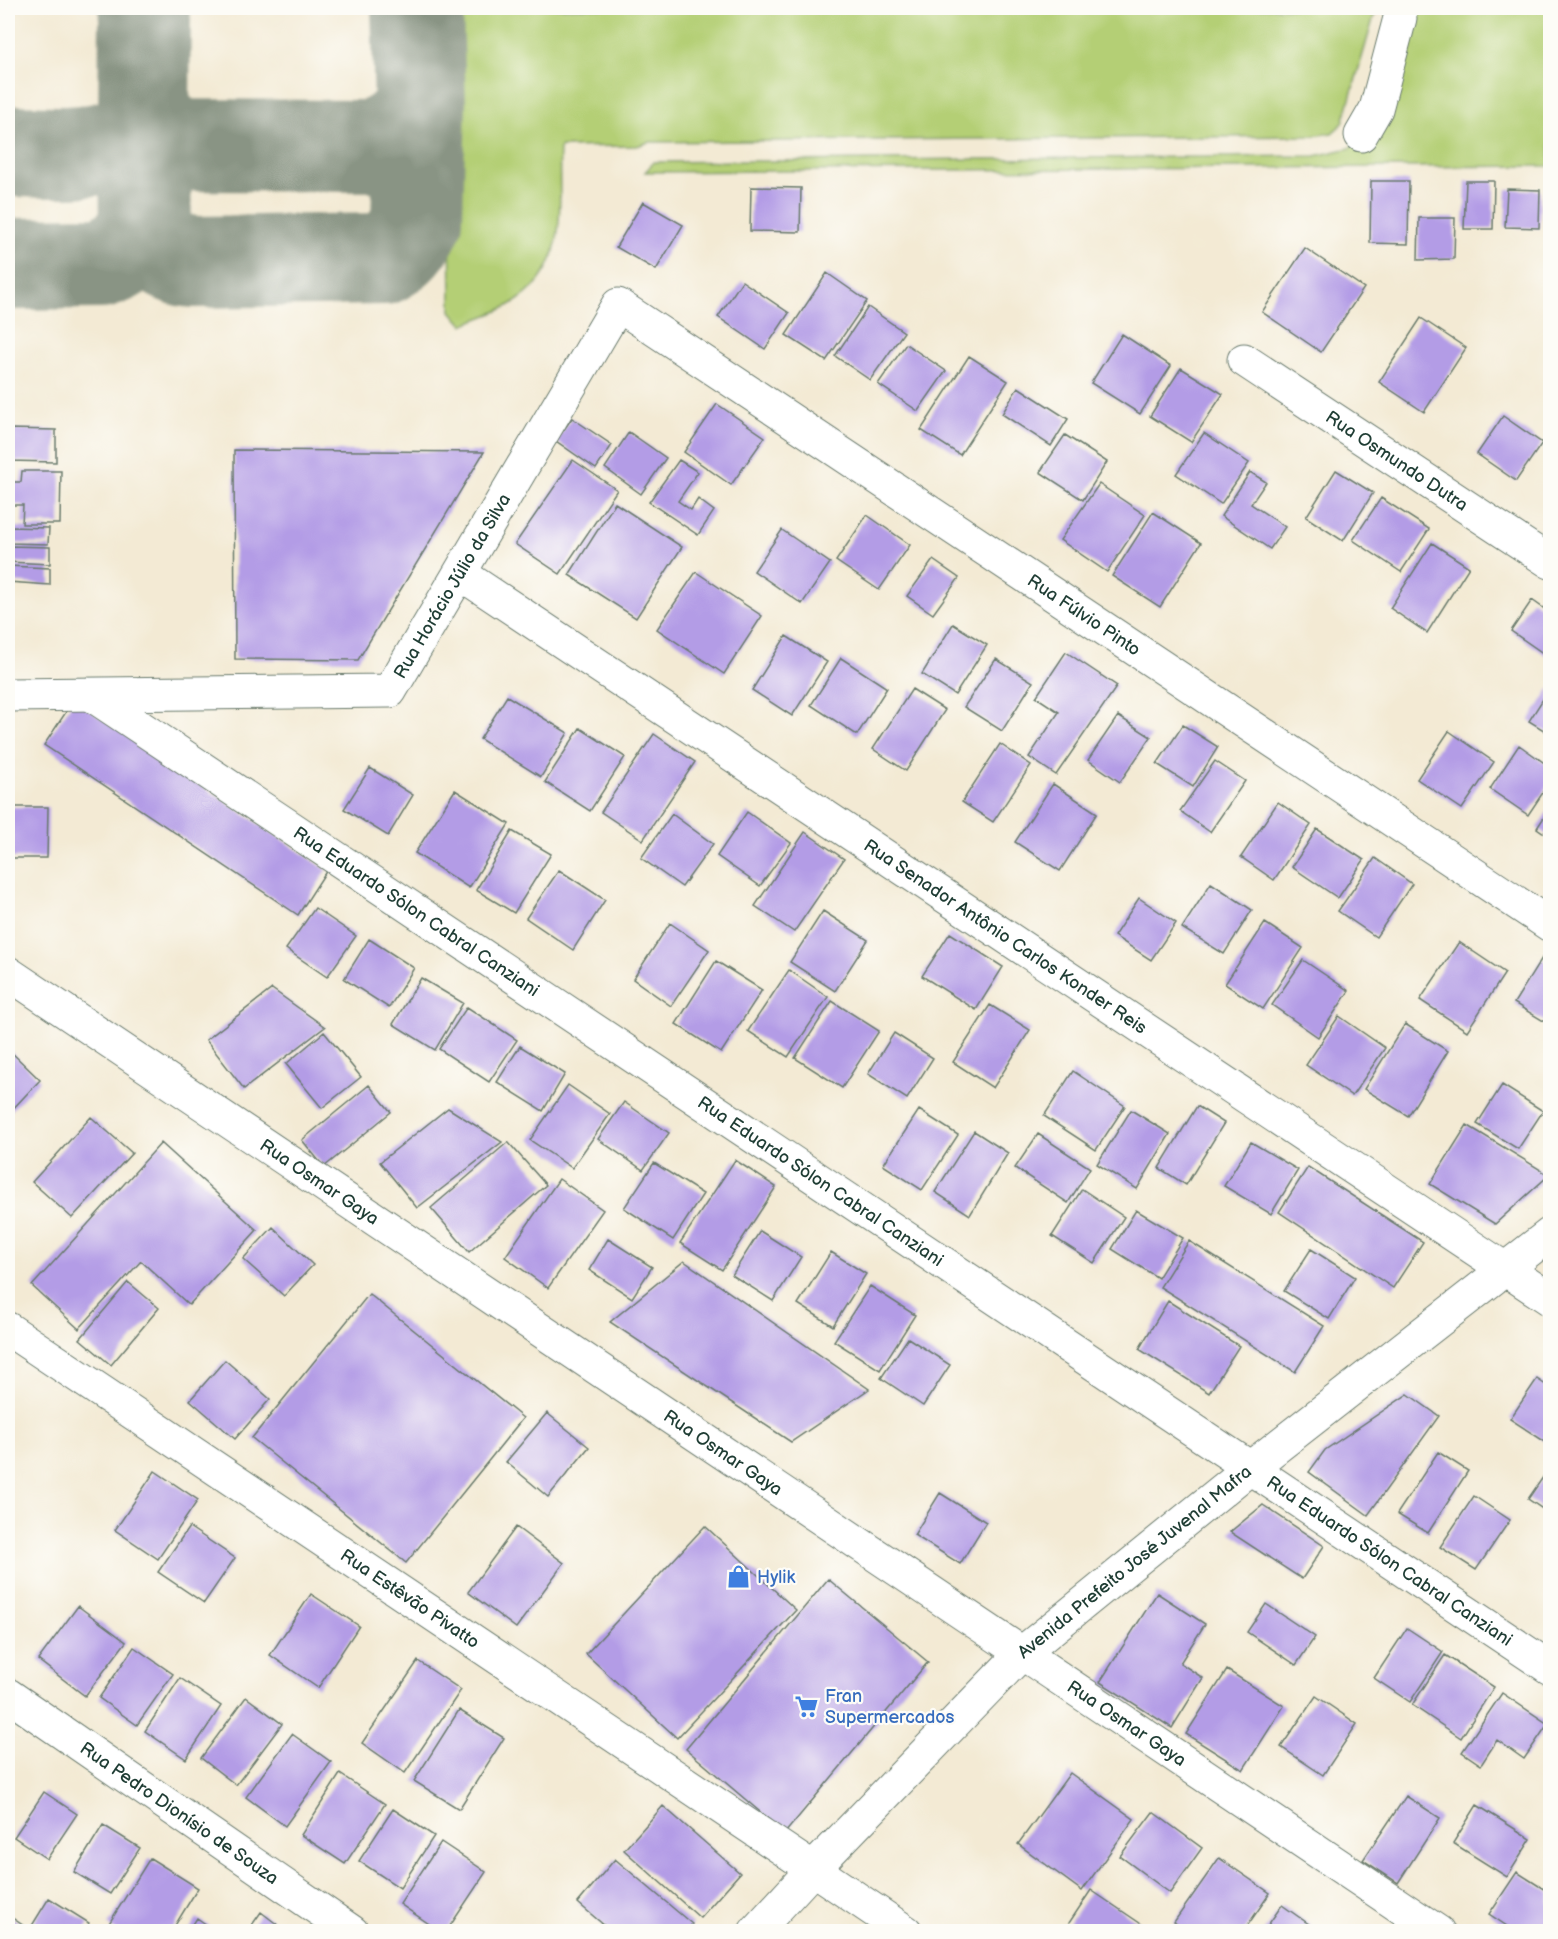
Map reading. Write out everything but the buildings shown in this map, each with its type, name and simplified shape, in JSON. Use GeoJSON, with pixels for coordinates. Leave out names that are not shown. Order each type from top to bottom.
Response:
{"type":"FeatureCollection","features":[{"type":"Feature","properties":{"kind":"street"},"geometry":{"type":"LineString","coordinates":[[1361,135],[1376,109],[1400,18]]}},
{"type":"Feature","properties":{"kind":"street","name":"Rua Horácio Júlio da Silva"},"geometry":{"type":"LineString","coordinates":[[8,695],[390,691],[618,306]]}},
{"type":"Feature","properties":{"kind":"street","name":"Rua Fúlvio Pinto"},"geometry":{"type":"LineString","coordinates":[[618,306],[1551,925]]}},
{"type":"Feature","properties":{"kind":"street","name":"Rua Osmundo Dutra"},"geometry":{"type":"LineString","coordinates":[[1244,360],[1551,562]]}},
{"type":"Feature","properties":{"kind":"street","name":"Rua Senador Antônio Carlos Konder Reis"},"geometry":{"type":"LineString","coordinates":[[461,574],[1551,1299]]}},
{"type":"Feature","properties":{"kind":"street","name":"Rua Eduardo Sólon Cabral Canziani"},"geometry":{"type":"LineString","coordinates":[[92,695],[1551,1668]]}},
{"type":"Feature","properties":{"kind":"street","name":"Rua Osmar Gaya"},"geometry":{"type":"LineString","coordinates":[[8,973],[1438,1932]]}},
{"type":"Feature","properties":{"kind":"street","name":"Avenida Prefeito José Juvenal Mafra"},"geometry":{"type":"LineString","coordinates":[[755,1932],[1022,1653],[1250,1468],[1551,1234]]}},
{"type":"Feature","properties":{"kind":"street","name":"Rua Estêvão Pivatto"},"geometry":{"type":"LineString","coordinates":[[8,1329],[906,1932]]}},
{"type":"Feature","properties":{"kind":"street","name":"Rua Pedro Dionísio de Souza"},"geometry":{"type":"LineString","coordinates":[[8,1695],[352,1932]]}},
{"type":"Feature","properties":{"kind":"green space"},"geometry":{"type":"Polygon","coordinates":[[[448,8],[1383,8],[1374,16],[1343,123],[1332,133],[1312,136],[649,142],[637,146],[560,147],[558,235],[553,255],[544,274],[530,291],[510,305],[463,325],[451,311],[448,8]]]}},
{"type":"Feature","properties":{"kind":"green space"},"geometry":{"type":"Polygon","coordinates":[[[1401,8],[1550,8],[1550,166],[645,172],[654,162],[1315,156],[1350,148],[1372,130],[1401,8]]]}},
{"type":"Feature","properties":{"kind":"taxiway"},"geometry":{"type":"LineString","coordinates":[[144,113],[146,225],[153,240],[164,251],[186,261],[194,262],[383,259],[404,243],[417,220],[420,105],[417,8]]}},
{"type":"Feature","properties":{"kind":"taxiway"},"geometry":{"type":"LineString","coordinates":[[145,18],[144,113],[165,137],[184,145],[371,146],[400,131],[411,120],[420,105]]}},
{"type":"Feature","properties":{"kind":"taxiway"},"geometry":{"type":"LineString","coordinates":[[8,151],[66,152],[106,147],[123,140],[136,129],[144,113]]}},
{"type":"Feature","properties":{"kind":"taxiway"},"geometry":{"type":"LineString","coordinates":[[8,264],[101,263],[128,249],[146,225]]}},
{"type":"Feature","properties":{"kind":"place","name":"Hylik"},"geometry":{"type":"Point","coordinates":[739,1577]}},
{"type":"Feature","properties":{"kind":"place","name":"Fran Supermercados"},"geometry":{"type":"Point","coordinates":[807,1706]}}]}
